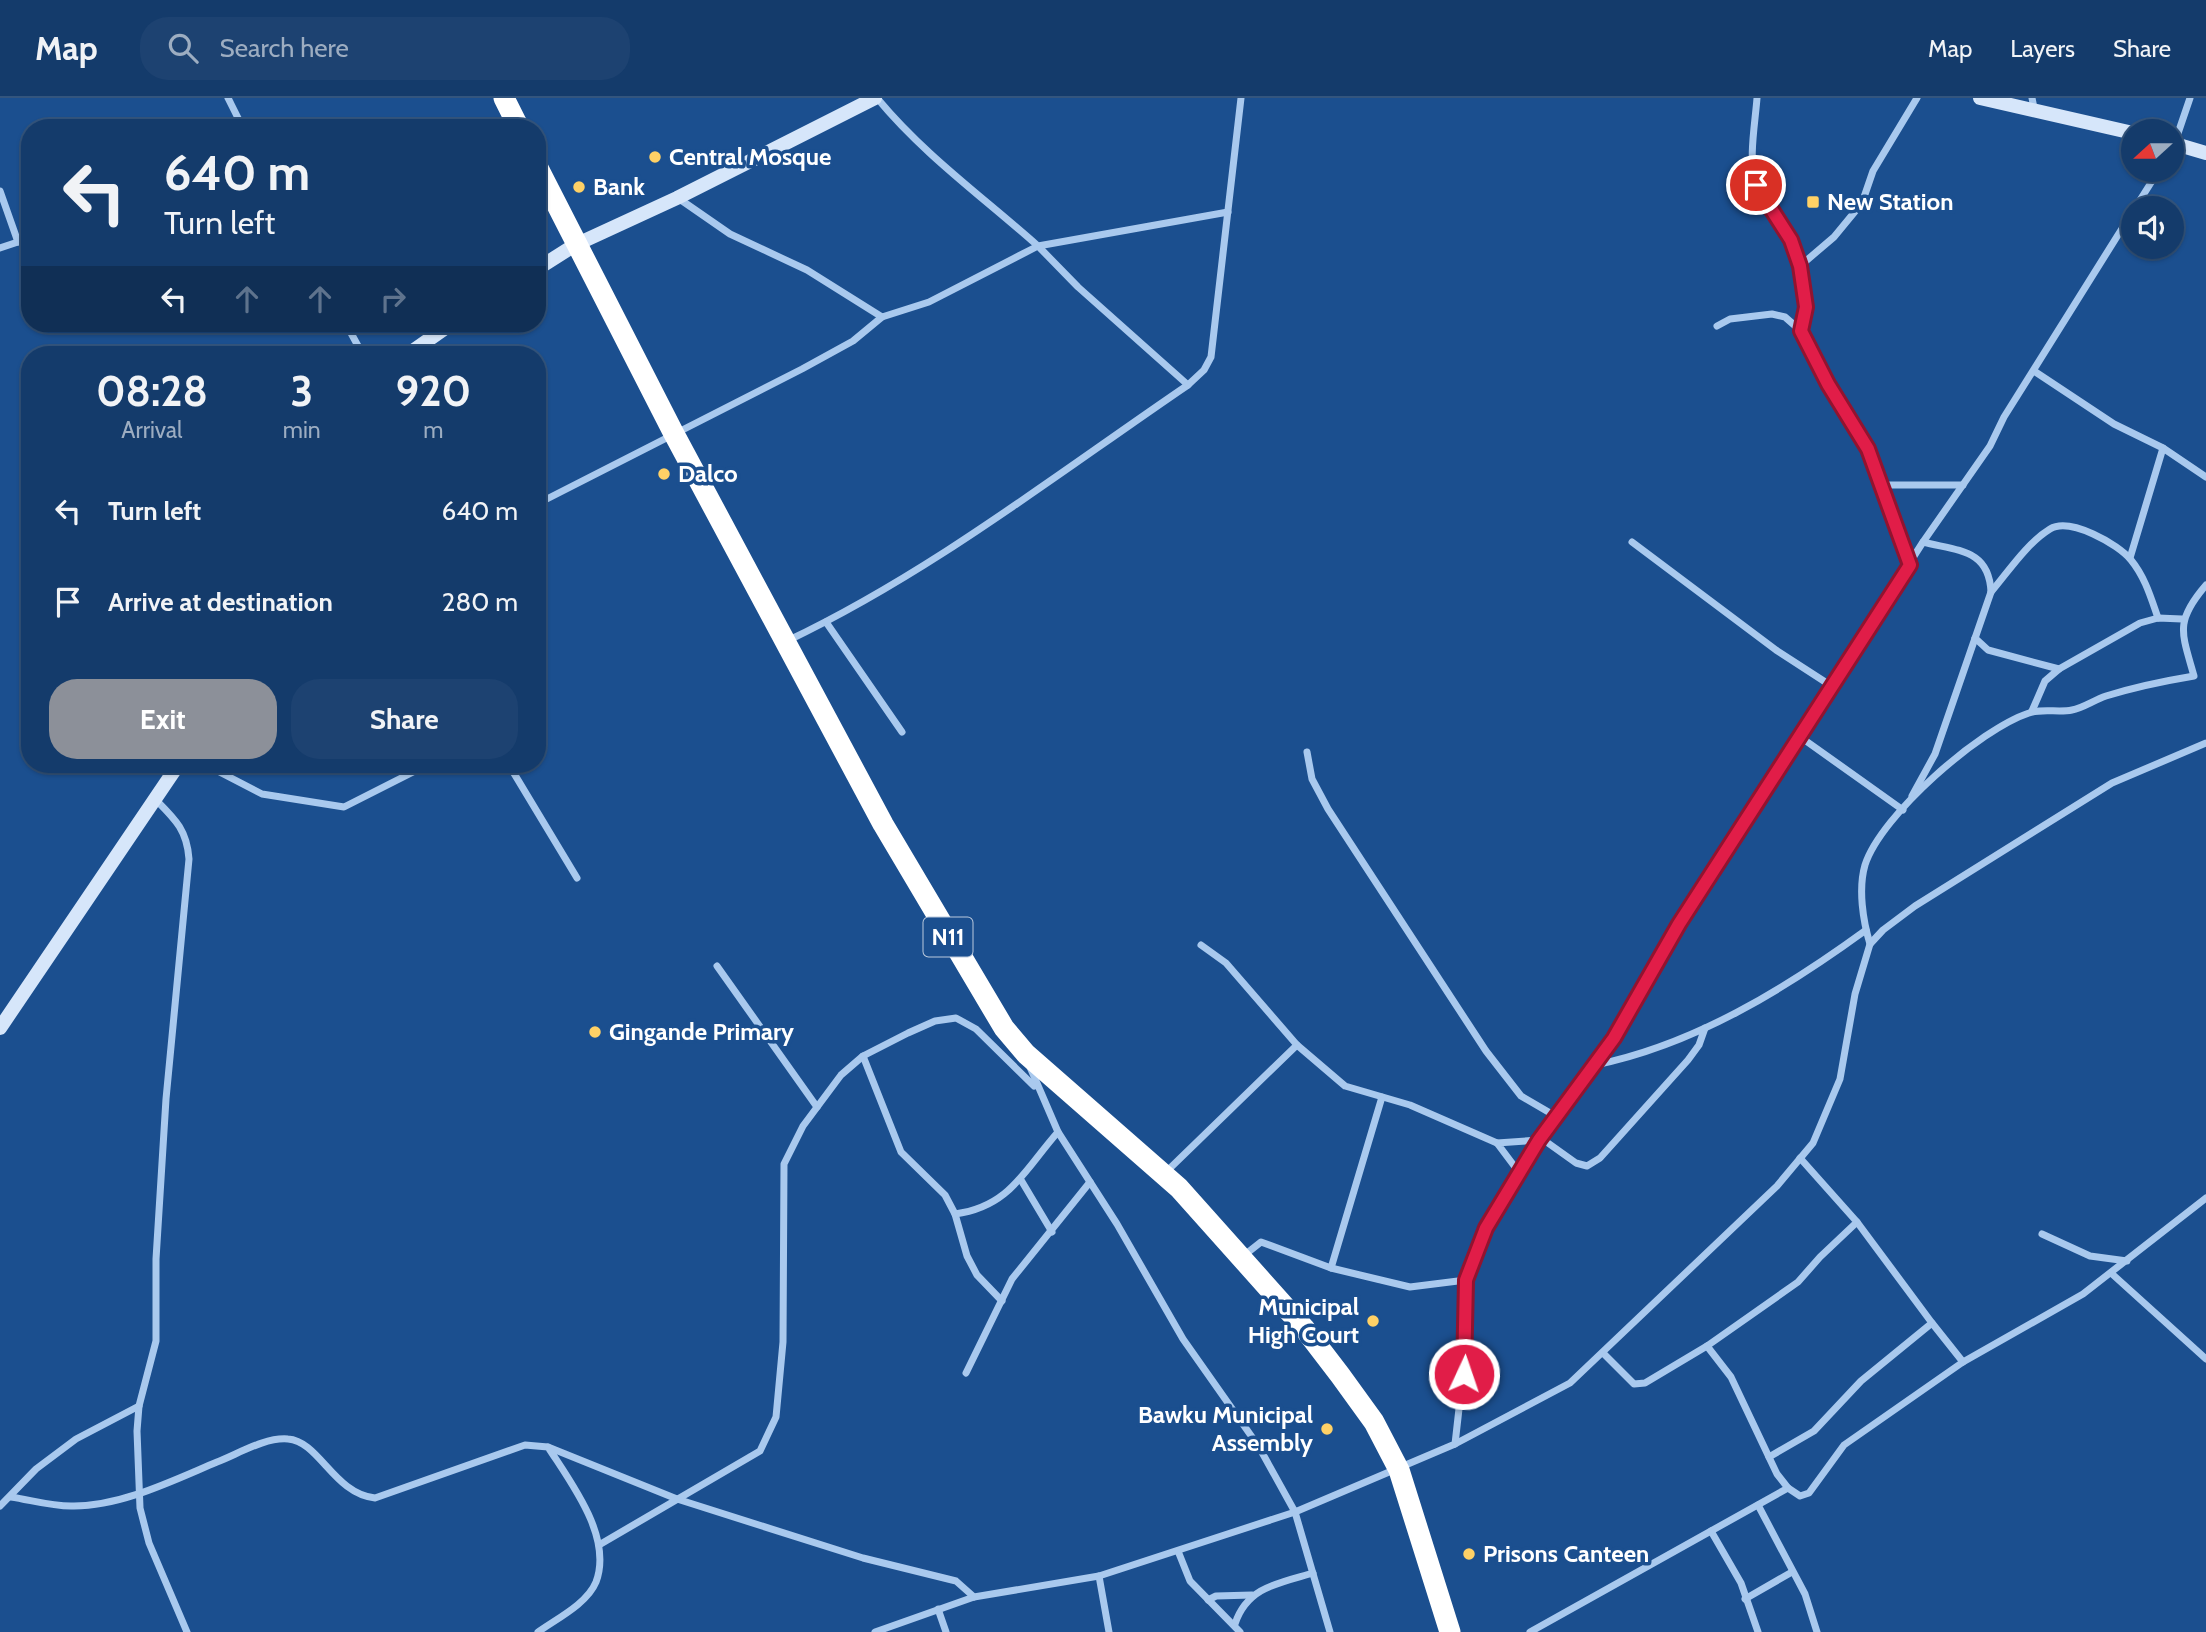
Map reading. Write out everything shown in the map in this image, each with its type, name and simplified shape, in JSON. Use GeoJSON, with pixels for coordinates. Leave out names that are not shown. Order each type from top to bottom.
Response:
{"type":"FeatureCollection","features":[{"type":"Feature","properties":{"kind":"highway"},"geometry":{"type":"LineString","coordinates":[[504,98],[514,119]]}},
{"type":"Feature","properties":{"kind":"highway","name":"N11"},"geometry":{"type":"LineString","coordinates":[[546,185],[673,432],[786,641],[935,915],[1004,1028],[1026,1054],[1164,1174],[1241,1257],[1340,1375],[1374,1422],[1399,1470],[1450,1632]]}},
{"type":"Feature","properties":{"kind":"street"},"geometry":{"type":"LineString","coordinates":[[228,98],[238,119]]}},
{"type":"Feature","properties":{"kind":"street"},"geometry":{"type":"LineString","coordinates":[[546,264],[575,245],[677,198],[876,98],[907,135],[936,162],[1038,246],[1078,287],[1188,385]]}},
{"type":"Feature","properties":{"kind":"street"},"geometry":{"type":"LineString","coordinates":[[786,641],[827,622],[950,549],[1188,385],[1204,370],[1210,357],[1241,98]]}},
{"type":"Feature","properties":{"kind":"street"},"geometry":{"type":"LineString","coordinates":[[1757,98],[1753,159],[1756,185],[1791,240],[1800,266],[1806,307],[1801,331]]}},
{"type":"Feature","properties":{"kind":"street"},"geometry":{"type":"LineString","coordinates":[[1800,266],[1834,237],[1862,203],[1873,172],[1917,98]]}},
{"type":"Feature","properties":{"kind":"street"},"geometry":{"type":"LineString","coordinates":[[1980,98],[2033,103],[2121,129]]}},
{"type":"Feature","properties":{"kind":"street"},"geometry":{"type":"LineString","coordinates":[[2182,119],[2190,98]]}},
{"type":"Feature","properties":{"kind":"street"},"geometry":{"type":"LineString","coordinates":[[2184,148],[2206,153]]}},
{"type":"Feature","properties":{"kind":"street"},"geometry":{"type":"LineString","coordinates":[[0,191],[18,242]]}},
{"type":"Feature","properties":{"kind":"street"},"geometry":{"type":"LineString","coordinates":[[677,198],[730,234],[807,270],[882,317]]}},
{"type":"Feature","properties":{"kind":"street"},"geometry":{"type":"LineString","coordinates":[[546,498],[843,346],[882,317],[929,302],[1038,246],[1228,212]]}},
{"type":"Feature","properties":{"kind":"street"},"geometry":{"type":"LineString","coordinates":[[1455,1444],[1466,1347],[1466,1280],[1486,1228],[1518,1171],[1614,1038],[1679,924],[1833,687],[1923,542],[1963,485],[2121,231]]}},
{"type":"Feature","properties":{"kind":"street"},"geometry":{"type":"LineString","coordinates":[[0,248],[21,241]]}},
{"type":"Feature","properties":{"kind":"street"},"geometry":{"type":"LineString","coordinates":[[1717,326],[1730,319],[1772,314],[1786,317],[1801,331],[1828,384],[1868,449],[1910,565]]}},
{"type":"Feature","properties":{"kind":"street"},"geometry":{"type":"LineString","coordinates":[[420,346],[438,333]]}},
{"type":"Feature","properties":{"kind":"street"},"geometry":{"type":"LineString","coordinates":[[2034,371],[2113,424],[2163,447],[2206,477]]}},
{"type":"Feature","properties":{"kind":"street"},"geometry":{"type":"LineString","coordinates":[[2130,558],[2163,447]]}},
{"type":"Feature","properties":{"kind":"street"},"geometry":{"type":"LineString","coordinates":[[1880,485],[1963,485]]}},
{"type":"Feature","properties":{"kind":"street"},"geometry":{"type":"LineString","coordinates":[[1870,944],[1866,930],[1863,884],[1865,866],[1878,840],[1905,806],[1935,754],[1991,592],[2021,557],[2054,527],[2090,533],[2130,558],[2151,596],[2158,618]]}},
{"type":"Feature","properties":{"kind":"street"},"geometry":{"type":"LineString","coordinates":[[1632,542],[1787,657],[1833,687]]}},
{"type":"Feature","properties":{"kind":"street"},"geometry":{"type":"LineString","coordinates":[[1923,542],[1969,554],[1982,561],[1990,573],[1991,592]]}},
{"type":"Feature","properties":{"kind":"street"},"geometry":{"type":"LineString","coordinates":[[1905,806],[1981,738],[2032,712],[2072,710],[2102,697],[2149,684],[2194,676],[2183,637],[2182,619],[2206,585]]}},
{"type":"Feature","properties":{"kind":"street"},"geometry":{"type":"LineString","coordinates":[[2032,712],[2045,681],[2059,669],[2125,630],[2158,618],[2182,619]]}},
{"type":"Feature","properties":{"kind":"street"},"geometry":{"type":"LineString","coordinates":[[827,622],[902,732]]}},
{"type":"Feature","properties":{"kind":"street"},"geometry":{"type":"LineString","coordinates":[[1975,638],[1988,650],[2059,669]]}},
{"type":"Feature","properties":{"kind":"street"},"geometry":{"type":"LineString","coordinates":[[1799,736],[1905,806]]}},
{"type":"Feature","properties":{"kind":"street"},"geometry":{"type":"LineString","coordinates":[[875,1632],[974,1597],[1098,1576],[1295,1512],[1455,1444],[1570,1383],[1745,1218],[1813,1143],[1840,1079],[1855,994],[1870,944],[1883,930],[1915,906],[2112,783],[2206,743]]}},
{"type":"Feature","properties":{"kind":"street"},"geometry":{"type":"LineString","coordinates":[[1307,752],[1312,779],[1328,809],[1486,1051],[1521,1096],[1557,1117]]}},
{"type":"Feature","properties":{"kind":"street"},"geometry":{"type":"LineString","coordinates":[[0,1028],[173,773]]}},
{"type":"Feature","properties":{"kind":"street"},"geometry":{"type":"LineString","coordinates":[[221,773],[262,794],[344,807],[411,773]]}},
{"type":"Feature","properties":{"kind":"street"},"geometry":{"type":"LineString","coordinates":[[514,773],[577,878]]}},
{"type":"Feature","properties":{"kind":"street"},"geometry":{"type":"LineString","coordinates":[[156,800],[181,825],[188,839],[189,859],[166,1099],[156,1259],[156,1341],[139,1406],[138,1493],[149,1543],[187,1632]]}},
{"type":"Feature","properties":{"kind":"street"},"geometry":{"type":"LineString","coordinates":[[1595,1065],[1640,1054],[1705,1028],[1804,974],[1866,930]]}},
{"type":"Feature","properties":{"kind":"street"},"geometry":{"type":"LineString","coordinates":[[1201,945],[1226,962],[1297,1045],[1345,1086],[1410,1105],[1497,1143],[1540,1139],[1576,1163],[1587,1166],[1600,1157],[1688,1060],[1699,1045],[1705,1028]]}},
{"type":"Feature","properties":{"kind":"street"},"geometry":{"type":"LineString","coordinates":[[717,966],[817,1107]]}},
{"type":"Feature","properties":{"kind":"street"},"geometry":{"type":"LineString","coordinates":[[598,1545],[760,1451],[776,1417],[783,1342],[784,1164],[803,1126],[841,1075],[863,1056],[935,1021],[956,1018],[976,1028],[1037,1089]]}},
{"type":"Feature","properties":{"kind":"street"},"geometry":{"type":"LineString","coordinates":[[1164,1174],[1297,1045]]}},
{"type":"Feature","properties":{"kind":"street"},"geometry":{"type":"LineString","coordinates":[[1026,1054],[1037,1089],[1058,1132],[1182,1339],[1259,1447],[1295,1512],[1330,1632]]}},
{"type":"Feature","properties":{"kind":"street"},"geometry":{"type":"LineString","coordinates":[[863,1056],[901,1152],[945,1195],[955,1214],[967,1256],[977,1275],[1002,1301]]}},
{"type":"Feature","properties":{"kind":"street"},"geometry":{"type":"LineString","coordinates":[[1331,1268],[1382,1097]]}},
{"type":"Feature","properties":{"kind":"street"},"geometry":{"type":"LineString","coordinates":[[955,1214],[986,1207],[1000,1199],[1021,1180],[1058,1132]]}},
{"type":"Feature","properties":{"kind":"street"},"geometry":{"type":"LineString","coordinates":[[1497,1143],[1518,1171]]}},
{"type":"Feature","properties":{"kind":"street"},"geometry":{"type":"LineString","coordinates":[[1800,1158],[1857,1222],[1963,1362]]}},
{"type":"Feature","properties":{"kind":"street"},"geometry":{"type":"LineString","coordinates":[[1021,1180],[1052,1232]]}},
{"type":"Feature","properties":{"kind":"street"},"geometry":{"type":"LineString","coordinates":[[966,1373],[1023,1264],[1052,1232],[1090,1182]]}},
{"type":"Feature","properties":{"kind":"street"},"geometry":{"type":"LineString","coordinates":[[1707,1346],[1731,1377],[1769,1457],[1788,1488],[1800,1496],[1809,1493],[1844,1445],[1963,1362],[2046,1317],[2111,1273],[2206,1198]]}},
{"type":"Feature","properties":{"kind":"street"},"geometry":{"type":"LineString","coordinates":[[1603,1353],[1629,1380],[1640,1385],[1707,1346],[1798,1282],[1819,1257],[1857,1222]]}},
{"type":"Feature","properties":{"kind":"street"},"geometry":{"type":"LineString","coordinates":[[2042,1234],[2090,1256],[2127,1261]]}},
{"type":"Feature","properties":{"kind":"street"},"geometry":{"type":"LineString","coordinates":[[1241,1257],[1261,1242],[1331,1268],[1410,1287],[1466,1280]]}},
{"type":"Feature","properties":{"kind":"street"},"geometry":{"type":"LineString","coordinates":[[2111,1273],[2206,1359]]}},
{"type":"Feature","properties":{"kind":"street"},"geometry":{"type":"LineString","coordinates":[[1769,1457],[1814,1431],[1861,1381],[1932,1323]]}},
{"type":"Feature","properties":{"kind":"street"},"geometry":{"type":"LineString","coordinates":[[0,1506],[36,1469],[76,1439],[139,1406]]}},
{"type":"Feature","properties":{"kind":"street"},"geometry":{"type":"LineString","coordinates":[[10,1497],[74,1507],[138,1493],[261,1444],[289,1439],[302,1444],[343,1485],[361,1496],[375,1497],[526,1445],[548,1447],[677,1499],[863,1558],[956,1581],[974,1597]]}},
{"type":"Feature","properties":{"kind":"street"},"geometry":{"type":"LineString","coordinates":[[538,1632],[588,1593],[596,1581],[598,1545],[581,1502],[548,1447]]}},
{"type":"Feature","properties":{"kind":"street"},"geometry":{"type":"LineString","coordinates":[[1530,1632],[1788,1488]]}},
{"type":"Feature","properties":{"kind":"street"},"geometry":{"type":"LineString","coordinates":[[1758,1505],[1805,1594],[1817,1632]]}},
{"type":"Feature","properties":{"kind":"street"},"geometry":{"type":"LineString","coordinates":[[1711,1531],[1741,1583],[1758,1632]]}},
{"type":"Feature","properties":{"kind":"street"},"geometry":{"type":"LineString","coordinates":[[1178,1552],[1184,1574],[1240,1632]]}},
{"type":"Feature","properties":{"kind":"street"},"geometry":{"type":"LineString","coordinates":[[1745,1599],[1792,1572]]}},
{"type":"Feature","properties":{"kind":"street"},"geometry":{"type":"LineString","coordinates":[[1235,1624],[1240,1610],[1252,1595],[1269,1586],[1313,1573]]}},
{"type":"Feature","properties":{"kind":"street"},"geometry":{"type":"LineString","coordinates":[[1098,1576],[1109,1632]]}},
{"type":"Feature","properties":{"kind":"street"},"geometry":{"type":"LineString","coordinates":[[1208,1600],[1216,1596],[1252,1595]]}},
{"type":"Feature","properties":{"kind":"street"},"geometry":{"type":"LineString","coordinates":[[938,1609],[946,1632]]}},
{"type":"Feature","properties":{"kind":"place","name":"Central Mosque"},"geometry":{"type":"Point","coordinates":[655,157]}},
{"type":"Feature","properties":{"kind":"place","name":"Bank"},"geometry":{"type":"Point","coordinates":[579,187]}},
{"type":"Feature","properties":{"kind":"place","name":"New Station"},"geometry":{"type":"Point","coordinates":[1813,202]}},
{"type":"Feature","properties":{"kind":"place","name":"Dalco"},"geometry":{"type":"Point","coordinates":[664,474]}},
{"type":"Feature","properties":{"kind":"place","name":"Gingande Primary"},"geometry":{"type":"Point","coordinates":[595,1032]}},
{"type":"Feature","properties":{"kind":"place","name":"Municipal High Court"},"geometry":{"type":"Point","coordinates":[1373,1321]}},
{"type":"Feature","properties":{"kind":"place","name":"Bawku Municipal Assembly"},"geometry":{"type":"Point","coordinates":[1327,1429]}},
{"type":"Feature","properties":{"kind":"place","name":"Prisons Canteen"},"geometry":{"type":"Point","coordinates":[1469,1554]}},
{"type":"Feature","properties":{"kind":"route"},"geometry":{"type":"LineString","coordinates":[[1464,1374],[1466,1280],[1486,1228],[1518,1171],[1614,1038],[1679,924],[1910,565],[1901,547],[1868,449],[1840,399],[1828,384],[1801,331],[1806,307],[1800,266],[1791,240],[1779,219],[1766,205],[1756,185]]}}]}
